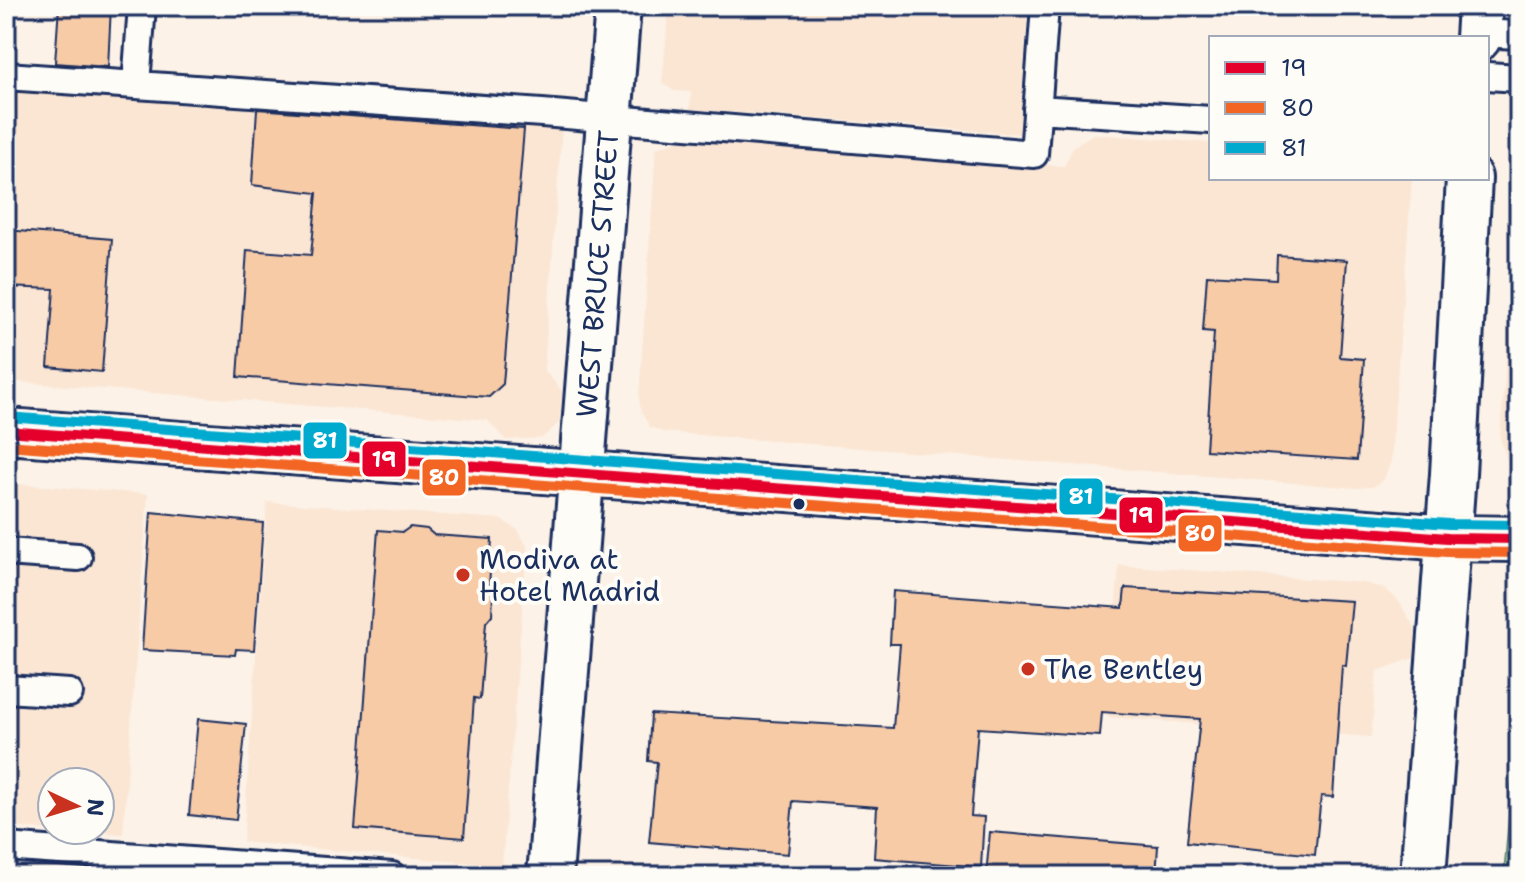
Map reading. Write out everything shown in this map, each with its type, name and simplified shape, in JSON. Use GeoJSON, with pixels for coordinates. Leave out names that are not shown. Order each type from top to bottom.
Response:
{"type":"FeatureCollection","features":[{"type":"Feature","properties":{"kind":"main road"},"geometry":{"type":"LineString","coordinates":[[6,431],[1448,538],[1519,539]]}},
{"type":"Feature","properties":{"kind":"street","name":"WEST BRUCE STREET"},"geometry":{"type":"LineString","coordinates":[[550,876],[618,6]]}},
{"type":"Feature","properties":{"kind":"street"},"geometry":{"type":"LineString","coordinates":[[1423,876],[1448,538],[1469,180]]}},
{"type":"Feature","properties":{"kind":"lane"},"geometry":{"type":"LineString","coordinates":[[136,84],[142,6]]}},
{"type":"Feature","properties":{"kind":"lane"},"geometry":{"type":"LineString","coordinates":[[6,76],[609,119],[1034,154],[1045,6]]}},
{"type":"Feature","properties":{"kind":"lane"},"geometry":{"type":"LineString","coordinates":[[1489,76],[1519,78]]}},
{"type":"Feature","properties":{"kind":"lane"},"geometry":{"type":"LineString","coordinates":[[1037,109],[1209,120]]}},
{"type":"Feature","properties":{"kind":"lane"},"geometry":{"type":"LineString","coordinates":[[6,552],[78,557]]}},
{"type":"Feature","properties":{"kind":"lane"},"geometry":{"type":"LineString","coordinates":[[6,689],[69,693]]}},
{"type":"Feature","properties":{"kind":"lane"},"geometry":{"type":"LineString","coordinates":[[6,847],[392,876]]}},
{"type":"Feature","properties":{"kind":"shaded area"},"geometry":{"type":"Polygon","coordinates":[[[669,6],[1028,6],[1019,134],[690,109],[691,92],[674,91],[662,83],[669,6]]]}},
{"type":"Feature","properties":{"kind":"shaded area"},"geometry":{"type":"Polygon","coordinates":[[[6,90],[562,127],[544,370],[562,391],[559,423],[542,438],[506,440],[487,420],[6,381],[6,90]]]}},
{"type":"Feature","properties":{"kind":"shaded area"},"geometry":{"type":"Polygon","coordinates":[[[1093,134],[1209,143],[1209,180],[1412,180],[1391,461],[1384,479],[1373,487],[1356,488],[663,432],[650,427],[641,412],[639,397],[656,148],[685,139],[1064,166],[1074,146],[1093,134]]]}},
{"type":"Feature","properties":{"kind":"shaded area"},"geometry":{"type":"Polygon","coordinates":[[[1519,194],[1519,476],[1506,457],[1500,438],[1519,194]]]}},
{"type":"Feature","properties":{"kind":"shaded area"},"geometry":{"type":"Polygon","coordinates":[[[6,483],[148,494],[123,834],[116,834],[116,766],[36,766],[36,829],[6,827],[6,483]]]}},
{"type":"Feature","properties":{"kind":"shaded area"},"geometry":{"type":"Polygon","coordinates":[[[267,502],[500,519],[518,530],[527,546],[502,866],[243,842],[267,502]]]}},
{"type":"Feature","properties":{"kind":"shaded area"},"geometry":{"type":"Polygon","coordinates":[[[1119,565],[1365,583],[1385,589],[1398,600],[1416,630],[1414,658],[1377,671],[1371,737],[1107,717],[1119,565]]]}},
{"type":"Feature","properties":{"kind":"green space"},"geometry":{"type":"Polygon","coordinates":[[[1519,696],[1519,876],[1504,876],[1519,696]]]}},
{"type":"Feature","properties":{"kind":"building"},"geometry":{"type":"Polygon","coordinates":[[[59,6],[111,6],[108,67],[55,63],[59,6]]]}},
{"type":"Feature","properties":{"kind":"building"},"geometry":{"type":"Polygon","coordinates":[[[257,109],[524,129],[503,384],[489,397],[238,377],[247,250],[311,255],[317,193],[252,185],[257,109]]]}},
{"type":"Feature","properties":{"kind":"building"},"geometry":{"type":"Polygon","coordinates":[[[6,230],[112,239],[102,372],[48,367],[54,289],[6,287],[6,230]]]}},
{"type":"Feature","properties":{"kind":"building"},"geometry":{"type":"Polygon","coordinates":[[[1277,255],[1347,260],[1340,357],[1364,359],[1357,460],[1206,450],[1214,332],[1203,331],[1207,275],[1276,279],[1277,255]]]}},
{"type":"Feature","properties":{"kind":"building"},"geometry":{"type":"Polygon","coordinates":[[[151,512],[263,523],[254,650],[236,649],[235,655],[142,650],[151,512]]]}},
{"type":"Feature","properties":{"kind":"building"},"geometry":{"type":"Polygon","coordinates":[[[410,527],[427,529],[434,535],[492,539],[489,587],[493,595],[492,615],[486,622],[480,699],[474,698],[464,838],[355,829],[378,530],[403,532],[410,527]]]}},
{"type":"Feature","properties":{"kind":"building"},"geometry":{"type":"Polygon","coordinates":[[[1125,588],[1352,601],[1346,666],[1342,665],[1333,797],[1321,796],[1315,855],[1187,842],[1200,719],[1102,712],[1100,736],[978,728],[971,816],[984,817],[981,867],[874,858],[877,807],[793,801],[788,854],[649,842],[657,762],[648,761],[651,714],[893,728],[900,644],[890,644],[893,591],[1123,608],[1125,588]]]}},
{"type":"Feature","properties":{"kind":"building"},"geometry":{"type":"Polygon","coordinates":[[[198,719],[246,724],[236,820],[189,815],[198,719]]]}},
{"type":"Feature","properties":{"kind":"building"},"geometry":{"type":"Polygon","coordinates":[[[990,832],[1158,846],[1156,876],[986,876],[990,832]]]}},
{"type":"Feature","properties":{"kind":"transit line","name":"81"},"geometry":{"type":"LineString","coordinates":[[7,417],[1449,524],[1519,525]]}},
{"type":"Feature","properties":{"kind":"transit line","name":"19"},"geometry":{"type":"LineString","coordinates":[[6,431],[1448,538],[1519,539]]}},
{"type":"Feature","properties":{"kind":"transit line","name":"80"},"geometry":{"type":"LineString","coordinates":[[6,445],[1447,552],[1519,553]]}},
{"type":"Feature","properties":{"kind":"place","name":"Modiva at Hotel Madrid"},"geometry":{"type":"Point","coordinates":[463,575]}},
{"type":"Feature","properties":{"kind":"place","name":"The Bentley"},"geometry":{"type":"Point","coordinates":[1028,669]}}]}
